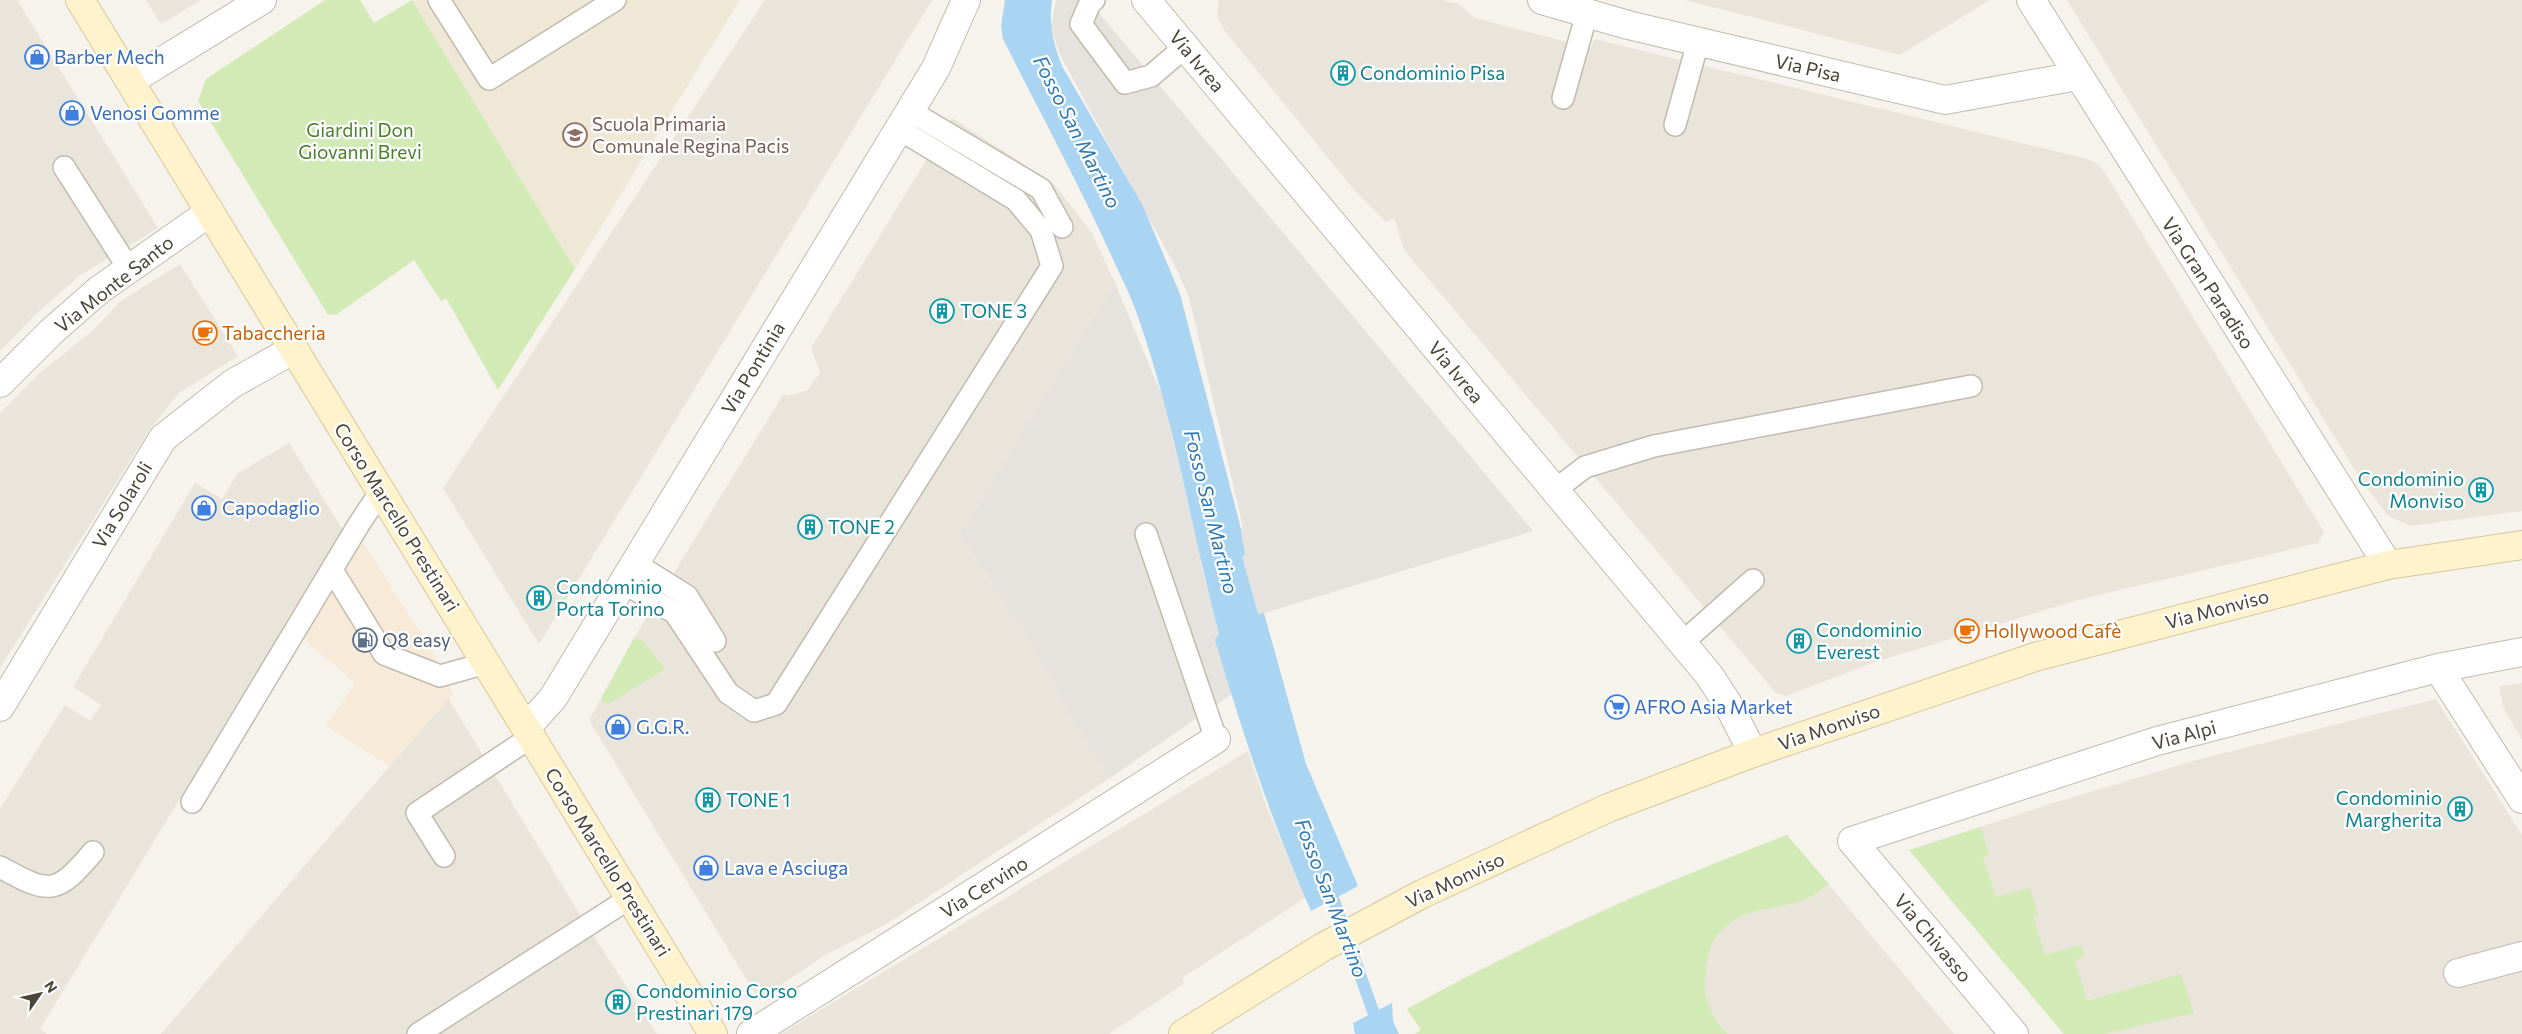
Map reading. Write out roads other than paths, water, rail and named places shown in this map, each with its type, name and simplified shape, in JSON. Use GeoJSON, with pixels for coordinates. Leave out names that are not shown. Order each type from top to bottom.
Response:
{"type":"FeatureCollection","features":[{"type":"Feature","properties":{"kind":"street","name":"Corso Marcello Prestinari"},"geometry":{"type":"LineString","coordinates":[[80,0],[713,1034]]}},
{"type":"Feature","properties":{"kind":"street"},"geometry":{"type":"LineString","coordinates":[[130,81],[262,0]]}},
{"type":"Feature","properties":{"kind":"street","name":"Via Pontinia"},"geometry":{"type":"LineString","coordinates":[[529,733],[554,698],[628,573],[905,120],[936,68],[966,0]]}},
{"type":"Feature","properties":{"kind":"street","name":"Via Ivrea"},"geometry":{"type":"LineString","coordinates":[[1146,0],[1709,675],[1724,697],[1753,753]]}},
{"type":"Feature","properties":{"kind":"street","name":"Via Pisa"},"geometry":{"type":"LineString","coordinates":[[1542,0],[1698,42],[1945,100],[2077,76]]}},
{"type":"Feature","properties":{"kind":"street","name":"Via Gran Paradiso"},"geometry":{"type":"LineString","coordinates":[[2031,0],[2077,76],[2388,565]]}},
{"type":"Feature","properties":{"kind":"street","name":"Via Monte Santo"},"geometry":{"type":"LineString","coordinates":[[0,383],[51,332],[99,290],[210,212]]}},
{"type":"Feature","properties":{"kind":"street","name":"Via Solaroli"},"geometry":{"type":"LineString","coordinates":[[0,707],[163,438],[232,384],[294,349]]}},
{"type":"Feature","properties":{"kind":"street","name":"Via Monviso"},"geometry":{"type":"LineString","coordinates":[[1183,1034],[1323,947],[1422,894],[1608,808],[1753,753],[2035,657],[2388,565],[2522,545]]}},
{"type":"Feature","properties":{"kind":"street","name":"Via Alpi"},"geometry":{"type":"LineString","coordinates":[[1852,841],[2157,741],[2438,668],[2522,652]]}},
{"type":"Feature","properties":{"kind":"street"},"geometry":{"type":"LineString","coordinates":[[2438,668],[2522,800]]}},
{"type":"Feature","properties":{"kind":"street","name":"Via Cervino"},"geometry":{"type":"LineString","coordinates":[[752,1034],[1216,739]]}},
{"type":"Feature","properties":{"kind":"street","name":"Via Chivasso"},"geometry":{"type":"LineString","coordinates":[[1852,841],[2006,1031]]}},
{"type":"Feature","properties":{"kind":"street"},"geometry":{"type":"LineString","coordinates":[[2458,973],[2522,956]]}},
{"type":"Feature","properties":{"kind":"lane"},"geometry":{"type":"LineString","coordinates":[[439,0],[489,79],[616,0]]}},
{"type":"Feature","properties":{"kind":"lane"},"geometry":{"type":"LineString","coordinates":[[1094,0],[1090,3],[1081,24],[1125,84],[1151,76],[1185,48]]}},
{"type":"Feature","properties":{"kind":"lane"},"geometry":{"type":"LineString","coordinates":[[1563,98],[1586,13]]}},
{"type":"Feature","properties":{"kind":"lane"},"geometry":{"type":"LineString","coordinates":[[1675,125],[1698,42]]}},
{"type":"Feature","properties":{"kind":"lane"},"geometry":{"type":"LineString","coordinates":[[905,120],[1041,189],[1062,227]]}},
{"type":"Feature","properties":{"kind":"lane"},"geometry":{"type":"LineString","coordinates":[[628,573],[675,613],[728,693],[754,711],[776,704],[1052,266],[1041,230],[1016,200],[905,120]]}},
{"type":"Feature","properties":{"kind":"lane"},"geometry":{"type":"LineString","coordinates":[[64,166],[129,269]]}},
{"type":"Feature","properties":{"kind":"lane"},"geometry":{"type":"LineString","coordinates":[[1554,490],[1585,467],[1654,446],[1971,386]]}},
{"type":"Feature","properties":{"kind":"lane"},"geometry":{"type":"LineString","coordinates":[[192,802],[381,491]]}},
{"type":"Feature","properties":{"kind":"lane"},"geometry":{"type":"LineString","coordinates":[[1146,534],[1216,739]]}},
{"type":"Feature","properties":{"kind":"lane"},"geometry":{"type":"LineString","coordinates":[[332,570],[384,654],[440,676],[486,663]]}},
{"type":"Feature","properties":{"kind":"lane"},"geometry":{"type":"LineString","coordinates":[[628,573],[687,596],[715,641]]}},
{"type":"Feature","properties":{"kind":"lane"},"geometry":{"type":"LineString","coordinates":[[1682,643],[1753,580]]}},
{"type":"Feature","properties":{"kind":"lane"},"geometry":{"type":"LineString","coordinates":[[444,856],[417,813],[529,733]]}},
{"type":"Feature","properties":{"kind":"lane"},"geometry":{"type":"LineString","coordinates":[[0,867],[32,885],[56,886],[72,877],[94,852]]}},
{"type":"Feature","properties":{"kind":"lane"},"geometry":{"type":"LineString","coordinates":[[418,1034],[630,898]]}},
{"type":"Feature","properties":{"kind":"water"},"geometry":{"type":"Polygon","coordinates":[[[1005,0],[1052,0],[1052,34],[1062,66],[1143,206],[1180,294],[1240,525],[1245,555],[1242,556],[1258,614],[1264,613],[1306,764],[1358,886],[1311,911],[1258,777],[1215,640],[1219,634],[1172,433],[1137,314],[1125,284],[1085,201],[1003,39],[1001,26],[1005,0]]]}},
{"type":"Feature","properties":{"kind":"water"},"geometry":{"type":"Polygon","coordinates":[[[1392,1003],[1393,1021],[1399,1034],[1355,1034],[1353,1023],[1392,1003]]]}},
{"type":"Feature","properties":{"kind":"waterway","name":"Fosso San Martino"},"geometry":{"type":"LineString","coordinates":[[1328,884],[1381,1034]]}},
{"type":"Feature","properties":{"kind":"place","name":"Barber Mech"},"geometry":{"type":"Point","coordinates":[37,57]}},
{"type":"Feature","properties":{"kind":"place","name":"Condominio Pisa"},"geometry":{"type":"Point","coordinates":[1343,73]}},
{"type":"Feature","properties":{"kind":"place","name":"Venosi Gomme"},"geometry":{"type":"Point","coordinates":[72,113]}},
{"type":"Feature","properties":{"kind":"place","name":"Scuola Primaria Comunale Regina Pacis"},"geometry":{"type":"Point","coordinates":[575,135]}},
{"type":"Feature","properties":{"kind":"place","name":"TONE 3"},"geometry":{"type":"Point","coordinates":[942,311]}},
{"type":"Feature","properties":{"kind":"place","name":"Tabaccheria"},"geometry":{"type":"Point","coordinates":[205,333]}},
{"type":"Feature","properties":{"kind":"place","name":"Condominio Monviso"},"geometry":{"type":"Point","coordinates":[2481,490]}},
{"type":"Feature","properties":{"kind":"place","name":"Capodaglio"},"geometry":{"type":"Point","coordinates":[204,508]}},
{"type":"Feature","properties":{"kind":"place","name":"TONE 2"},"geometry":{"type":"Point","coordinates":[810,527]}},
{"type":"Feature","properties":{"kind":"place","name":"Condominio Porta Torino"},"geometry":{"type":"Point","coordinates":[539,598]}},
{"type":"Feature","properties":{"kind":"place","name":"Hollywood Cafè"},"geometry":{"type":"Point","coordinates":[1967,631]}},
{"type":"Feature","properties":{"kind":"place","name":"Q8 easy"},"geometry":{"type":"Point","coordinates":[365,640]}},
{"type":"Feature","properties":{"kind":"place","name":"Condominio Everest"},"geometry":{"type":"Point","coordinates":[1799,641]}},
{"type":"Feature","properties":{"kind":"place","name":"AFRO Asia Market"},"geometry":{"type":"Point","coordinates":[1617,707]}},
{"type":"Feature","properties":{"kind":"place","name":"G.G.R."},"geometry":{"type":"Point","coordinates":[618,727]}},
{"type":"Feature","properties":{"kind":"place","name":"TONE 1"},"geometry":{"type":"Point","coordinates":[708,800]}},
{"type":"Feature","properties":{"kind":"place","name":"Condominio Margherita"},"geometry":{"type":"Point","coordinates":[2460,809]}},
{"type":"Feature","properties":{"kind":"place","name":"Lava e Asciuga"},"geometry":{"type":"Point","coordinates":[706,868]}},
{"type":"Feature","properties":{"kind":"place","name":"Condominio Corso Prestinari 179"},"geometry":{"type":"Point","coordinates":[618,1002]}},
{"type":"Feature","properties":{"kind":"park label","name":"Giardini Don Giovanni Brevi"},"geometry":{"type":"Point","coordinates":[360,141]}}]}
